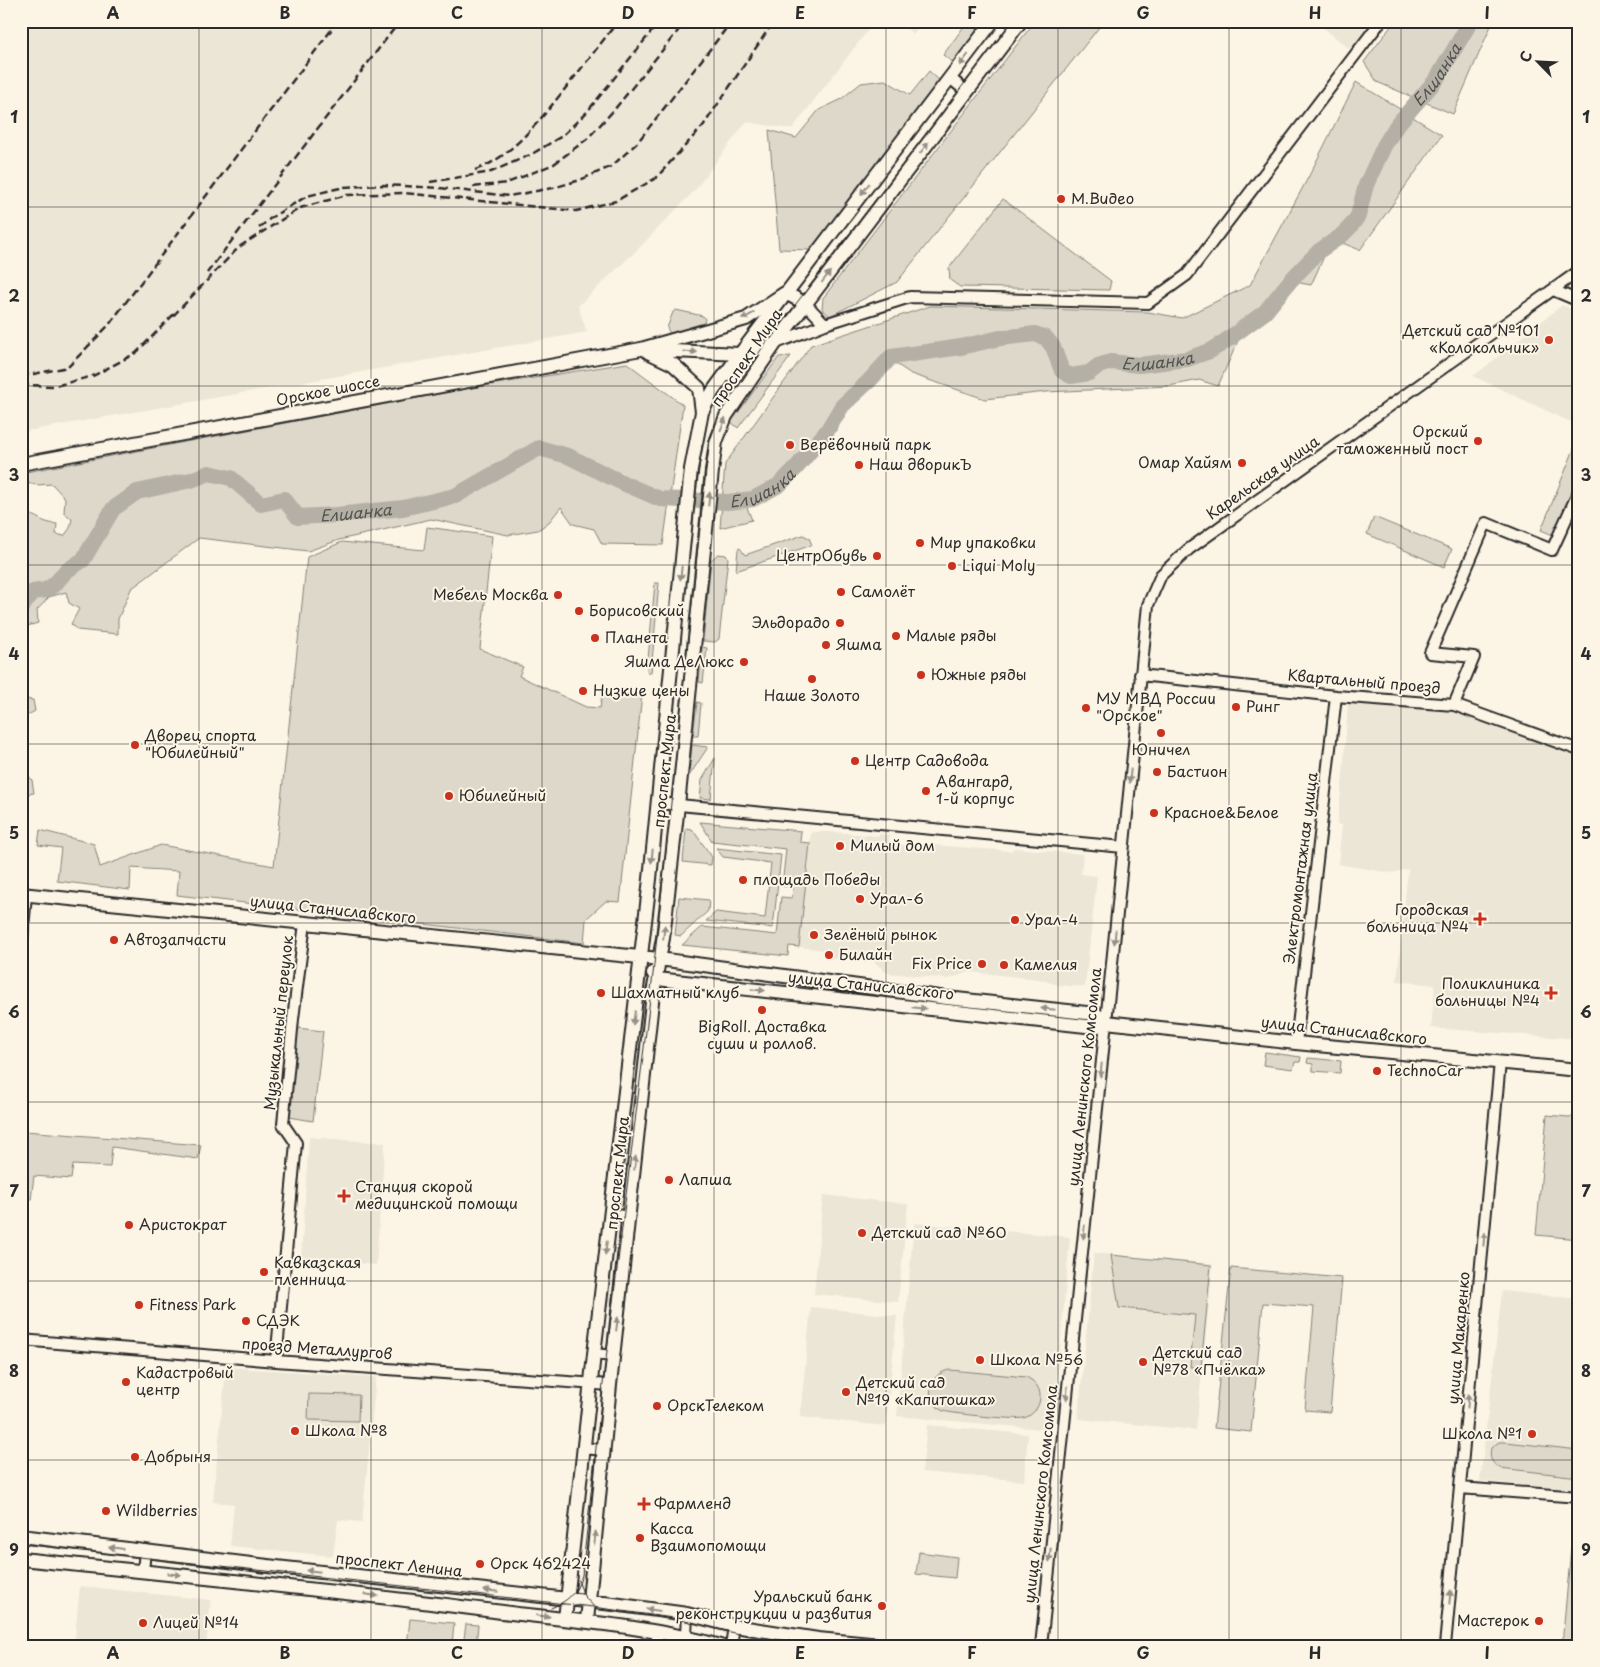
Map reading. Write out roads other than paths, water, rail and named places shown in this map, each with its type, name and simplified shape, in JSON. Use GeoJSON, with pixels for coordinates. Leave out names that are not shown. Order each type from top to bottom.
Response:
{"type":"FeatureCollection","features":[{"type":"Feature","properties":{"kind":"main road","name":"проспект Мира"},"geometry":{"type":"LineString","coordinates":[[565,1619],[590,1383],[658,803],[691,469],[702,412],[713,391],[785,293],[993,21]]}},
{"type":"Feature","properties":{"kind":"main road","name":"проспект Мира"},"geometry":{"type":"LineString","coordinates":[[587,1621],[613,1356],[654,993],[678,805],[716,442],[726,416],[775,344],[1021,21]]}},
{"type":"Feature","properties":{"kind":"main road"},"geometry":{"type":"LineString","coordinates":[[641,349],[746,319],[785,293],[805,303]]}},
{"type":"Feature","properties":{"kind":"main road"},"geometry":{"type":"LineString","coordinates":[[641,349],[740,354],[775,344]]}},
{"type":"Feature","properties":{"kind":"main road"},"geometry":{"type":"LineString","coordinates":[[641,349],[673,364],[699,388],[702,412]]}},
{"type":"Feature","properties":{"kind":"main road","name":"Орское шоссе"},"geometry":{"type":"LineString","coordinates":[[21,464],[641,349]]}},
{"type":"Feature","properties":{"kind":"main road","name":"улица Станиславского"},"geometry":{"type":"LineString","coordinates":[[23,895],[659,959],[947,998],[1096,1014],[1106,1022]]}},
{"type":"Feature","properties":{"kind":"main road"},"geometry":{"type":"LineString","coordinates":[[641,958],[657,979]]}},
{"type":"Feature","properties":{"kind":"main road","name":"улица Станиславского"},"geometry":{"type":"LineString","coordinates":[[657,979],[1095,1027],[1106,1022],[1296,1043],[1579,1070]]}},
{"type":"Feature","properties":{"kind":"main road","name":"проспект Ленина"},"geometry":{"type":"LineString","coordinates":[[21,1536],[334,1574],[589,1601],[687,1614],[734,1626],[818,1643],[891,1646]]}},
{"type":"Feature","properties":{"kind":"main road"},"geometry":{"type":"LineString","coordinates":[[21,1559],[280,1585],[587,1621],[686,1636],[721,1646]]}},
{"type":"Feature","properties":{"kind":"street"},"geometry":{"type":"LineString","coordinates":[[775,344],[825,324],[910,297],[1148,303],[1187,275],[1381,21]]}},
{"type":"Feature","properties":{"kind":"street"},"geometry":{"type":"LineString","coordinates":[[950,78],[967,92]]}},
{"type":"Feature","properties":{"kind":"street","name":"Карельская улица"},"geometry":{"type":"LineString","coordinates":[[1208,535],[1579,271]]}},
{"type":"Feature","properties":{"kind":"street"},"geometry":{"type":"LineString","coordinates":[[1553,290],[1579,300]]}},
{"type":"Feature","properties":{"kind":"street"},"geometry":{"type":"LineString","coordinates":[[805,303],[825,324]]}},
{"type":"Feature","properties":{"kind":"street"},"geometry":{"type":"LineString","coordinates":[[1454,705],[1474,656],[1430,652],[1486,523],[1552,550],[1579,491]]}},
{"type":"Feature","properties":{"kind":"street","name":"улица Ленинского Комсомола"},"geometry":{"type":"LineString","coordinates":[[1041,1646],[1148,604],[1161,575],[1189,549],[1208,535]]}},
{"type":"Feature","properties":{"kind":"street","name":"Квартальный проезд"},"geometry":{"type":"LineString","coordinates":[[1140,675],[1336,696],[1454,705],[1579,750]]}},
{"type":"Feature","properties":{"kind":"street","name":"Электромонтажная улица"},"geometry":{"type":"LineString","coordinates":[[1296,1043],[1336,696]]}},
{"type":"Feature","properties":{"kind":"street"},"geometry":{"type":"LineString","coordinates":[[658,803],[1123,847]]}},
{"type":"Feature","properties":{"kind":"street"},"geometry":{"type":"LineString","coordinates":[[21,950],[23,895]]}},
{"type":"Feature","properties":{"kind":"street","name":"Музыкальный переулок"},"geometry":{"type":"LineString","coordinates":[[276,1361],[296,1143],[283,1124],[305,923]]}},
{"type":"Feature","properties":{"kind":"street","name":"улица Макаренко"},"geometry":{"type":"LineString","coordinates":[[1445,1646],[1500,1062]]}},
{"type":"Feature","properties":{"kind":"street"},"geometry":{"type":"LineString","coordinates":[[624,1091],[643,1093]]}},
{"type":"Feature","properties":{"kind":"street"},"geometry":{"type":"LineString","coordinates":[[620,1122],[639,1125]]}},
{"type":"Feature","properties":{"kind":"street"},"geometry":{"type":"LineString","coordinates":[[610,1214],[629,1216]]}},
{"type":"Feature","properties":{"kind":"street","name":"проезд Металлургов"},"geometry":{"type":"LineString","coordinates":[[21,1340],[276,1361],[610,1385]]}},
{"type":"Feature","properties":{"kind":"street"},"geometry":{"type":"LineString","coordinates":[[594,1354],[613,1356]]}},
{"type":"Feature","properties":{"kind":"street"},"geometry":{"type":"LineString","coordinates":[[583,1448],[604,1450]]}},
{"type":"Feature","properties":{"kind":"street"},"geometry":{"type":"LineString","coordinates":[[1460,1488],[1579,1498]]}},
{"type":"Feature","properties":{"kind":"street"},"geometry":{"type":"LineString","coordinates":[[143,1571],[145,1551]]}},
{"type":"Feature","properties":{"kind":"street"},"geometry":{"type":"LineString","coordinates":[[280,1585],[282,1568]]}},
{"type":"Feature","properties":{"kind":"street"},"geometry":{"type":"LineString","coordinates":[[332,1591],[334,1574]]}},
{"type":"Feature","properties":{"kind":"street"},"geometry":{"type":"LineString","coordinates":[[408,1600],[410,1582]]}},
{"type":"Feature","properties":{"kind":"street"},"geometry":{"type":"LineString","coordinates":[[686,1636],[687,1614]]}},
{"type":"Feature","properties":{"kind":"street"},"geometry":{"type":"LineString","coordinates":[[731,1646],[734,1626]]}},
{"type":"Feature","properties":{"kind":"street"},"geometry":{"type":"LineString","coordinates":[[656,1646],[658,1632]]}},
{"type":"Feature","properties":{"kind":"waterway","name":"Елшанка"},"geometry":{"type":"LineString","coordinates":[[21,608],[33,592],[46,590],[55,584],[66,571],[83,560],[113,509],[137,492],[191,480],[209,473],[231,478],[261,504],[284,499],[298,517],[336,515],[403,508],[455,496],[539,448],[568,456],[660,499],[728,502],[753,499],[779,485],[796,468],[827,431],[842,406],[891,357],[961,347],[1000,338],[1035,334],[1046,338],[1053,347],[1062,371],[1071,376],[1089,373],[1098,366],[1111,362],[1139,365],[1187,359],[1210,351],[1265,312],[1291,280],[1319,251],[1341,236],[1351,226],[1358,216],[1366,185],[1384,146],[1397,125],[1436,80],[1471,21]]}},
{"type":"Feature","properties":{"kind":"tram line"},"geometry":{"type":"LineString","coordinates":[[551,1608],[571,1596],[582,1575],[603,1384],[653,974],[710,441],[719,415],[729,396],[763,347],[1012,21]]}},
{"type":"Feature","properties":{"kind":"tram line"},"geometry":{"type":"LineString","coordinates":[[692,525],[702,445]]}},
{"type":"Feature","properties":{"kind":"tram line"},"geometry":{"type":"LineString","coordinates":[[21,1544],[593,1607],[673,1618],[734,1633],[819,1646]]}},
{"type":"Feature","properties":{"kind":"tram line"},"geometry":{"type":"LineString","coordinates":[[578,1580],[584,1596],[596,1609]]}},
{"type":"Feature","properties":{"kind":"railway"},"geometry":{"type":"LineString","coordinates":[[21,375],[68,367],[108,326],[338,21]]}},
{"type":"Feature","properties":{"kind":"railway"},"geometry":{"type":"LineString","coordinates":[[207,273],[400,21]]}},
{"type":"Feature","properties":{"kind":"railway"},"geometry":{"type":"LineString","coordinates":[[475,170],[502,156],[526,134],[549,109],[618,21]]}},
{"type":"Feature","properties":{"kind":"railway"},"geometry":{"type":"LineString","coordinates":[[430,182],[491,172],[532,154],[562,136],[587,112],[660,21]]}},
{"type":"Feature","properties":{"kind":"railway"},"geometry":{"type":"LineString","coordinates":[[473,187],[507,183],[554,164],[587,139],[614,110],[686,21]]}},
{"type":"Feature","properties":{"kind":"railway"},"geometry":{"type":"LineString","coordinates":[[259,228],[272,217],[307,196],[344,187],[385,185],[440,188],[509,196],[553,188],[580,180],[612,166],[637,143],[732,21]]}},
{"type":"Feature","properties":{"kind":"railway"},"geometry":{"type":"LineString","coordinates":[[173,316],[239,247],[300,208],[347,195],[404,193],[576,211],[616,201],[656,178],[703,126],[774,21]]}},
{"type":"Feature","properties":{"kind":"railway"},"geometry":{"type":"LineString","coordinates":[[21,385],[55,386],[93,376],[136,353],[176,312]]}},
{"type":"Feature","properties":{"kind":"place","name":"М.Видео"},"geometry":{"type":"Point","coordinates":[1061,199]}},
{"type":"Feature","properties":{"kind":"place","name":"Детский сад №101 «Колокольчик»"},"geometry":{"type":"Point","coordinates":[1549,340]}},
{"type":"Feature","properties":{"kind":"place","name":"Орский таможенный пост"},"geometry":{"type":"Point","coordinates":[1478,441]}},
{"type":"Feature","properties":{"kind":"place","name":"Верёвочный парк"},"geometry":{"type":"Point","coordinates":[790,445]}},
{"type":"Feature","properties":{"kind":"place","name":"Омар Хайям"},"geometry":{"type":"Point","coordinates":[1242,463]}},
{"type":"Feature","properties":{"kind":"place","name":"Наш дворикЪ"},"geometry":{"type":"Point","coordinates":[859,465]}},
{"type":"Feature","properties":{"kind":"place","name":"Мир упаковки"},"geometry":{"type":"Point","coordinates":[920,543]}},
{"type":"Feature","properties":{"kind":"place","name":"ЦентрОбувь"},"geometry":{"type":"Point","coordinates":[877,556]}},
{"type":"Feature","properties":{"kind":"place","name":"Liqui Moly"},"geometry":{"type":"Point","coordinates":[952,566]}},
{"type":"Feature","properties":{"kind":"place","name":"Самолёт"},"geometry":{"type":"Point","coordinates":[841,592]}},
{"type":"Feature","properties":{"kind":"place","name":"Мебель Москва"},"geometry":{"type":"Point","coordinates":[558,595]}},
{"type":"Feature","properties":{"kind":"place","name":"Борисовский"},"geometry":{"type":"Point","coordinates":[579,611]}},
{"type":"Feature","properties":{"kind":"place","name":"Эльдорадо"},"geometry":{"type":"Point","coordinates":[840,623]}},
{"type":"Feature","properties":{"kind":"place","name":"Малые ряды"},"geometry":{"type":"Point","coordinates":[896,636]}},
{"type":"Feature","properties":{"kind":"place","name":"Планета"},"geometry":{"type":"Point","coordinates":[595,638]}},
{"type":"Feature","properties":{"kind":"place","name":"Яшма"},"geometry":{"type":"Point","coordinates":[826,645]}},
{"type":"Feature","properties":{"kind":"place","name":"Яшма ДеЛюкс"},"geometry":{"type":"Point","coordinates":[744,662]}},
{"type":"Feature","properties":{"kind":"place","name":"Южные ряды"},"geometry":{"type":"Point","coordinates":[921,675]}},
{"type":"Feature","properties":{"kind":"place","name":"Наше Золото"},"geometry":{"type":"Point","coordinates":[812,679]}},
{"type":"Feature","properties":{"kind":"place","name":"Низкие цены"},"geometry":{"type":"Point","coordinates":[583,691]}},
{"type":"Feature","properties":{"kind":"place","name":"Ринг"},"geometry":{"type":"Point","coordinates":[1236,707]}},
{"type":"Feature","properties":{"kind":"place","name":"МУ МВД России \"Орское\""},"geometry":{"type":"Point","coordinates":[1086,708]}},
{"type":"Feature","properties":{"kind":"place","name":"Юничел"},"geometry":{"type":"Point","coordinates":[1161,733]}},
{"type":"Feature","properties":{"kind":"place","name":"Дворец спорта \"Юбилейный\""},"geometry":{"type":"Point","coordinates":[135,745]}},
{"type":"Feature","properties":{"kind":"place","name":"Центр Садовода"},"geometry":{"type":"Point","coordinates":[855,761]}},
{"type":"Feature","properties":{"kind":"place","name":"Бастион"},"geometry":{"type":"Point","coordinates":[1157,772]}},
{"type":"Feature","properties":{"kind":"place","name":"Авангард, 1-й корпус"},"geometry":{"type":"Point","coordinates":[926,791]}},
{"type":"Feature","properties":{"kind":"place","name":"Юбилейный"},"geometry":{"type":"Point","coordinates":[449,796]}},
{"type":"Feature","properties":{"kind":"place","name":"Красное&Белое"},"geometry":{"type":"Point","coordinates":[1154,813]}},
{"type":"Feature","properties":{"kind":"place","name":"Милый дом"},"geometry":{"type":"Point","coordinates":[840,846]}},
{"type":"Feature","properties":{"kind":"place","name":"площадь Победы"},"geometry":{"type":"Point","coordinates":[743,880]}},
{"type":"Feature","properties":{"kind":"place","name":"Урал-6"},"geometry":{"type":"Point","coordinates":[860,899]}},
{"type":"Feature","properties":{"kind":"place","name":"Городская больница №4"},"geometry":{"type":"Point","coordinates":[1480,919]}},
{"type":"Feature","properties":{"kind":"place","name":"Урал-4"},"geometry":{"type":"Point","coordinates":[1015,920]}},
{"type":"Feature","properties":{"kind":"place","name":"Зелёный рынок"},"geometry":{"type":"Point","coordinates":[814,935]}},
{"type":"Feature","properties":{"kind":"place","name":"Автозапчасти"},"geometry":{"type":"Point","coordinates":[114,940]}},
{"type":"Feature","properties":{"kind":"place","name":"Билайн"},"geometry":{"type":"Point","coordinates":[829,955]}},
{"type":"Feature","properties":{"kind":"place","name":"Fix Price"},"geometry":{"type":"Point","coordinates":[982,964]}},
{"type":"Feature","properties":{"kind":"place","name":"Камелия"},"geometry":{"type":"Point","coordinates":[1004,965]}},
{"type":"Feature","properties":{"kind":"place","name":"Шахматный клуб"},"geometry":{"type":"Point","coordinates":[601,993]}},
{"type":"Feature","properties":{"kind":"place","name":"Поликлиника больницы №4"},"geometry":{"type":"Point","coordinates":[1551,993]}},
{"type":"Feature","properties":{"kind":"place","name":"BigRoll. Доставка суши и роллов."},"geometry":{"type":"Point","coordinates":[762,1010]}},
{"type":"Feature","properties":{"kind":"place","name":"TechnoCar"},"geometry":{"type":"Point","coordinates":[1377,1071]}},
{"type":"Feature","properties":{"kind":"place","name":"Лапша"},"geometry":{"type":"Point","coordinates":[669,1180]}},
{"type":"Feature","properties":{"kind":"place","name":"Станция скорой медицинской помощи"},"geometry":{"type":"Point","coordinates":[344,1196]}},
{"type":"Feature","properties":{"kind":"place","name":"Аристократ"},"geometry":{"type":"Point","coordinates":[129,1225]}},
{"type":"Feature","properties":{"kind":"place","name":"Детский сад №60"},"geometry":{"type":"Point","coordinates":[862,1233]}},
{"type":"Feature","properties":{"kind":"place","name":"Кавказская пленница"},"geometry":{"type":"Point","coordinates":[264,1272]}},
{"type":"Feature","properties":{"kind":"place","name":"Fitness Park"},"geometry":{"type":"Point","coordinates":[139,1305]}},
{"type":"Feature","properties":{"kind":"place","name":"СДЭК"},"geometry":{"type":"Point","coordinates":[246,1321]}},
{"type":"Feature","properties":{"kind":"place","name":"Школа №56"},"geometry":{"type":"Point","coordinates":[980,1360]}},
{"type":"Feature","properties":{"kind":"place","name":"Детский сад №78 «Пчёлка»"},"geometry":{"type":"Point","coordinates":[1143,1362]}},
{"type":"Feature","properties":{"kind":"place","name":"Кадастровый центр"},"geometry":{"type":"Point","coordinates":[126,1382]}},
{"type":"Feature","properties":{"kind":"place","name":"Детский сад №19 «Капитошка»"},"geometry":{"type":"Point","coordinates":[846,1392]}},
{"type":"Feature","properties":{"kind":"place","name":"ОрскТелеком"},"geometry":{"type":"Point","coordinates":[657,1406]}},
{"type":"Feature","properties":{"kind":"place","name":"Школа №8"},"geometry":{"type":"Point","coordinates":[295,1431]}},
{"type":"Feature","properties":{"kind":"place","name":"Школа №1"},"geometry":{"type":"Point","coordinates":[1532,1434]}},
{"type":"Feature","properties":{"kind":"place","name":"Добрыня"},"geometry":{"type":"Point","coordinates":[135,1457]}},
{"type":"Feature","properties":{"kind":"place","name":"Фармленд"},"geometry":{"type":"Point","coordinates":[644,1504]}},
{"type":"Feature","properties":{"kind":"place","name":"Wildberries"},"geometry":{"type":"Point","coordinates":[106,1511]}},
{"type":"Feature","properties":{"kind":"place","name":"Касса Взаимопомощи"},"geometry":{"type":"Point","coordinates":[640,1538]}},
{"type":"Feature","properties":{"kind":"place","name":"Орск 462424"},"geometry":{"type":"Point","coordinates":[480,1564]}},
{"type":"Feature","properties":{"kind":"place","name":"Уральский банк реконструкции и развития"},"geometry":{"type":"Point","coordinates":[882,1606]}},
{"type":"Feature","properties":{"kind":"place","name":"Мастерок"},"geometry":{"type":"Point","coordinates":[1539,1621]}},
{"type":"Feature","properties":{"kind":"place","name":"Лицей №14"},"geometry":{"type":"Point","coordinates":[143,1623]}}]}
